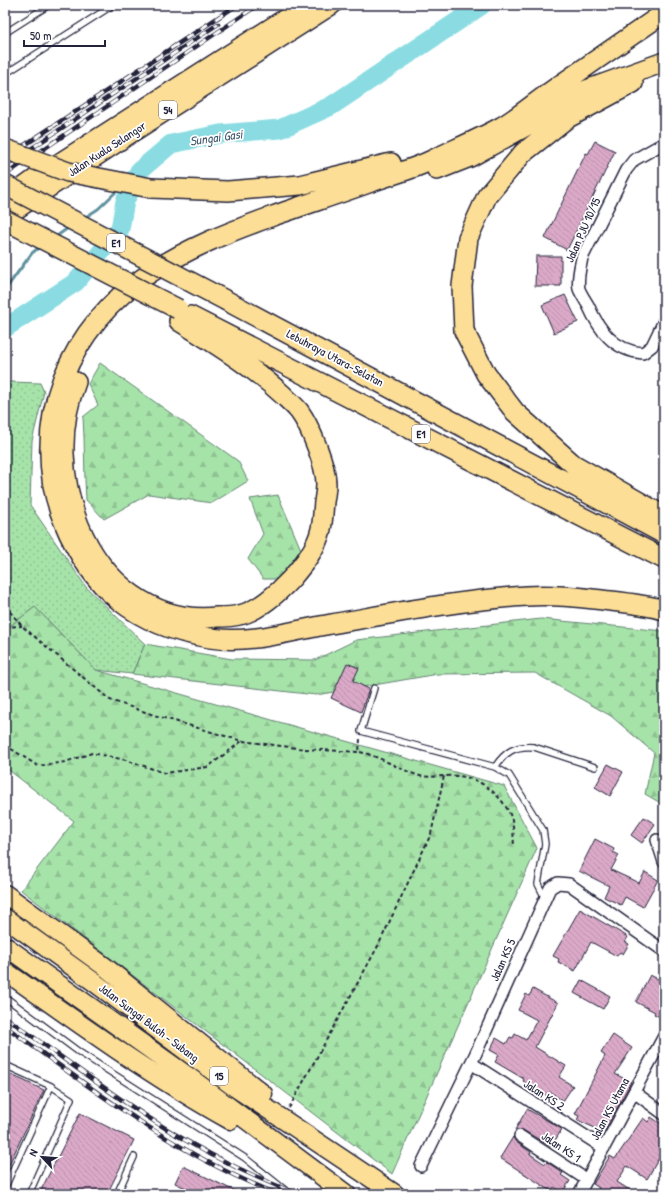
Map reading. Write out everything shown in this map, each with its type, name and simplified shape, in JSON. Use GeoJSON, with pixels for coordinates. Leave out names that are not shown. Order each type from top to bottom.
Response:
{"type":"FeatureCollection","features":[{"type":"Feature","properties":{"kind":"highway","name":"Jalan Kuala Selangor"},"geometry":{"type":"LineString","coordinates":[[5,200],[40,175],[306,5]]}},
{"type":"Feature","properties":{"kind":"highway","name":"Jalan Kuala Selangor"},"geometry":{"type":"LineString","coordinates":[[5,219],[130,134],[332,5]]}},
{"type":"Feature","properties":{"kind":"highway"},"geometry":{"type":"LineString","coordinates":[[664,13],[503,126],[426,162],[228,232],[177,255],[133,284],[112,303],[88,331],[73,356],[59,390],[54,408],[50,438],[54,491],[61,516],[79,554],[90,572],[110,594],[126,608],[155,623],[177,631],[214,638],[250,638],[449,604],[531,595],[589,598],[651,606],[664,610]]}},
{"type":"Feature","properties":{"kind":"highway"},"geometry":{"type":"LineString","coordinates":[[179,315],[265,379],[299,411],[315,442],[326,483],[321,530],[306,562],[277,595],[241,615],[199,619],[176,616],[156,609],[125,589],[102,565],[90,549],[75,517],[66,480],[64,453],[65,426],[68,404],[77,380],[100,335],[152,281],[190,260],[256,234],[409,181],[470,157],[532,123],[581,92],[664,62]]}},
{"type":"Feature","properties":{"kind":"highway"},"geometry":{"type":"LineString","coordinates":[[664,66],[566,119],[523,153],[488,196],[468,238],[462,286],[464,331],[486,374],[515,412],[573,464],[664,516]]}},
{"type":"Feature","properties":{"kind":"highway"},"geometry":{"type":"LineString","coordinates":[[5,149],[68,172],[151,188],[228,191],[300,185],[383,166],[456,139],[554,89]]}},
{"type":"Feature","properties":{"kind":"highway","name":"Lebuhraya Utara–Selatan"},"geometry":{"type":"LineString","coordinates":[[5,185],[227,301],[664,534]]}},
{"type":"Feature","properties":{"kind":"highway","name":"E1"},"geometry":{"type":"LineString","coordinates":[[5,219],[108,273],[179,315],[664,559]]}},
{"type":"Feature","properties":{"kind":"highway"},"geometry":{"type":"LineString","coordinates":[[5,894],[104,966],[350,1163]]}},
{"type":"Feature","properties":{"kind":"highway","name":"Jalan Sungai Buloh - Subang"},"geometry":{"type":"LineString","coordinates":[[5,918],[94,982],[233,1086],[395,1194]]}},
{"type":"Feature","properties":{"kind":"highway","name":"Jalan Sungai Buloh - Subang"},"geometry":{"type":"LineString","coordinates":[[5,946],[189,1077],[286,1151],[346,1194]]}},
{"type":"Feature","properties":{"kind":"highway"},"geometry":{"type":"LineString","coordinates":[[5,972],[82,1026],[189,1097],[286,1151]]}},
{"type":"Feature","properties":{"kind":"street","name":"Jalan PJU 10/15"},"geometry":{"type":"LineString","coordinates":[[664,143],[634,160],[626,170],[582,258],[578,274],[579,288],[582,295],[594,319],[611,342],[632,352],[643,353],[652,346],[664,321]]}},
{"type":"Feature","properties":{"kind":"street"},"geometry":{"type":"LineString","coordinates":[[657,840],[664,862]]}},
{"type":"Feature","properties":{"kind":"street","name":"Jalan KS 5"},"geometry":{"type":"LineString","coordinates":[[421,1166],[471,1063],[550,888],[558,883],[569,884],[664,951]]}},
{"type":"Feature","properties":{"kind":"street","name":"Jalan KS Utama"},"geometry":{"type":"LineString","coordinates":[[579,1194],[664,1036]]}},
{"type":"Feature","properties":{"kind":"street","name":"Jalan KS 2"},"geometry":{"type":"LineString","coordinates":[[471,1063],[604,1148]]}},
{"type":"Feature","properties":{"kind":"street"},"geometry":{"type":"LineString","coordinates":[[634,1092],[664,1114]]}},
{"type":"Feature","properties":{"kind":"street","name":"Jalan KS 1"},"geometry":{"type":"LineString","coordinates":[[520,1136],[587,1180]]}},
{"type":"Feature","properties":{"kind":"lane"},"geometry":{"type":"LineString","coordinates":[[5,33],[49,5]]}},
{"type":"Feature","properties":{"kind":"lane"},"geometry":{"type":"LineString","coordinates":[[5,74],[113,5]]}},
{"type":"Feature","properties":{"kind":"lane"},"geometry":{"type":"LineString","coordinates":[[374,688],[361,732],[495,767],[509,775],[543,830],[545,844],[538,884],[545,898]]}},
{"type":"Feature","properties":{"kind":"lane"},"geometry":{"type":"LineString","coordinates":[[495,767],[508,752],[517,747],[525,746],[534,747],[595,767]]}},
{"type":"Feature","properties":{"kind":"lane"},"geometry":{"type":"LineString","coordinates":[[5,997],[79,1052],[245,1158],[290,1194]]}},
{"type":"Feature","properties":{"kind":"lane"},"geometry":{"type":"LineString","coordinates":[[5,1065],[51,1086],[71,1099],[29,1194]]}},
{"type":"Feature","properties":{"kind":"lane"},"geometry":{"type":"LineString","coordinates":[[5,1187],[51,1086]]}},
{"type":"Feature","properties":{"kind":"lane"},"geometry":{"type":"LineString","coordinates":[[117,1194],[134,1157]]}},
{"type":"Feature","properties":{"kind":"path"},"geometry":{"type":"LineString","coordinates":[[5,606],[22,626],[110,700],[154,715],[242,741],[305,749],[359,752],[376,756],[421,776],[459,776],[480,782],[493,792],[504,804],[511,818],[514,844]]}},
{"type":"Feature","properties":{"kind":"path"},"geometry":{"type":"LineString","coordinates":[[5,627],[22,626]]}},
{"type":"Feature","properties":{"kind":"path"},"geometry":{"type":"LineString","coordinates":[[359,752],[361,732]]}},
{"type":"Feature","properties":{"kind":"path"},"geometry":{"type":"LineString","coordinates":[[5,745],[38,766],[64,762],[92,753],[126,760],[165,773],[208,767],[242,741]]}},
{"type":"Feature","properties":{"kind":"path"},"geometry":{"type":"LineString","coordinates":[[286,1112],[378,946],[431,834],[444,776]]}},
{"type":"Feature","properties":{"kind":"green space"},"geometry":{"type":"Polygon","coordinates":[[[100,363],[238,461],[248,481],[212,503],[149,494],[104,519],[86,500],[83,417],[98,405],[88,384],[100,363]]]}},
{"type":"Feature","properties":{"kind":"green space"},"geometry":{"type":"Polygon","coordinates":[[[11,382],[40,383],[44,392],[32,441],[30,505],[86,587],[145,644],[132,674],[96,670],[35,607],[5,630],[5,385],[11,382]]]}},
{"type":"Feature","properties":{"kind":"green space"},"geometry":{"type":"Polygon","coordinates":[[[278,495],[302,552],[277,579],[263,579],[248,559],[263,534],[250,499],[278,495]]]}},
{"type":"Feature","properties":{"kind":"green space"},"geometry":{"type":"Polygon","coordinates":[[[35,607],[96,670],[504,786],[537,848],[392,1174],[21,890],[74,821],[5,767],[5,630],[35,607]]]}},
{"type":"Feature","properties":{"kind":"green space"},"geometry":{"type":"Polygon","coordinates":[[[541,619],[664,631],[664,805],[645,794],[654,753],[611,716],[535,673],[438,674],[316,695],[132,674],[145,644],[232,659],[315,660],[356,640],[541,619]]]}},
{"type":"Feature","properties":{"kind":"building"},"geometry":{"type":"Polygon","coordinates":[[[595,141],[615,151],[567,250],[545,238],[586,153],[588,154],[595,141]]]}},
{"type":"Feature","properties":{"kind":"building"},"geometry":{"type":"Polygon","coordinates":[[[536,256],[561,256],[561,286],[535,286],[536,256]]]}},
{"type":"Feature","properties":{"kind":"building"},"geometry":{"type":"Polygon","coordinates":[[[565,295],[578,322],[554,333],[542,305],[565,295]]]}},
{"type":"Feature","properties":{"kind":"building"},"geometry":{"type":"Polygon","coordinates":[[[347,663],[359,668],[353,681],[369,689],[361,712],[331,698],[347,663]]]}},
{"type":"Feature","properties":{"kind":"building"},"geometry":{"type":"Polygon","coordinates":[[[608,764],[623,772],[610,796],[595,787],[608,764]]]}},
{"type":"Feature","properties":{"kind":"building"},"geometry":{"type":"Polygon","coordinates":[[[644,817],[655,824],[642,843],[631,835],[644,817]]]}},
{"type":"Feature","properties":{"kind":"building"},"geometry":{"type":"Polygon","coordinates":[[[595,839],[614,849],[613,852],[619,855],[611,870],[639,883],[645,872],[658,880],[643,907],[625,897],[621,905],[604,897],[609,886],[579,871],[595,839]]]}},
{"type":"Feature","properties":{"kind":"building"},"geometry":{"type":"Polygon","coordinates":[[[580,909],[628,937],[625,942],[629,944],[623,954],[620,952],[617,956],[591,942],[575,971],[558,962],[559,959],[553,956],[580,909]]]}},
{"type":"Feature","properties":{"kind":"building"},"geometry":{"type":"Polygon","coordinates":[[[650,975],[664,982],[664,1019],[654,1014],[655,1012],[636,1002],[650,975]]]}},
{"type":"Feature","properties":{"kind":"building"},"geometry":{"type":"Polygon","coordinates":[[[581,980],[610,996],[603,1009],[574,993],[581,980]]]}},
{"type":"Feature","properties":{"kind":"building"},"geometry":{"type":"Polygon","coordinates":[[[533,989],[558,1003],[535,1047],[566,1066],[559,1077],[573,1086],[563,1101],[550,1092],[547,1096],[523,1081],[524,1079],[495,1062],[499,1055],[490,1050],[496,1038],[506,1044],[510,1037],[513,1038],[515,1034],[526,1040],[537,1020],[518,1010],[526,994],[529,996],[533,989]]]}},
{"type":"Feature","properties":{"kind":"building"},"geometry":{"type":"Polygon","coordinates":[[[613,1035],[632,1048],[615,1074],[631,1082],[604,1132],[577,1120],[579,1116],[575,1114],[605,1056],[601,1053],[613,1035]]]}},
{"type":"Feature","properties":{"kind":"building"},"geometry":{"type":"Polygon","coordinates":[[[5,1072],[44,1090],[5,1173],[5,1072]]]}},
{"type":"Feature","properties":{"kind":"building"},"geometry":{"type":"Polygon","coordinates":[[[527,1109],[562,1129],[551,1147],[523,1130],[515,1130],[527,1109]]]}},
{"type":"Feature","properties":{"kind":"building"},"geometry":{"type":"Polygon","coordinates":[[[80,1113],[134,1140],[107,1194],[39,1194],[80,1113]]]}},
{"type":"Feature","properties":{"kind":"building"},"geometry":{"type":"Polygon","coordinates":[[[651,1117],[664,1126],[664,1161],[659,1158],[647,1179],[627,1166],[617,1182],[636,1194],[594,1194],[599,1188],[593,1184],[610,1156],[615,1159],[643,1118],[648,1122],[651,1117]]]}},
{"type":"Feature","properties":{"kind":"building"},"geometry":{"type":"Polygon","coordinates":[[[513,1137],[516,1142],[531,1152],[530,1154],[545,1164],[547,1162],[563,1173],[561,1175],[570,1181],[562,1193],[554,1187],[551,1191],[500,1158],[513,1137]]]}},
{"type":"Feature","properties":{"kind":"building"},"geometry":{"type":"Polygon","coordinates":[[[183,1166],[241,1194],[198,1194],[175,1183],[183,1166]]]}},
{"type":"Feature","properties":{"kind":"waterway","name":"Sungai Gasi"},"geometry":{"type":"LineString","coordinates":[[5,328],[76,282],[120,229],[125,201],[139,171],[171,144],[220,134],[280,129],[331,106],[482,5]]}},
{"type":"Feature","properties":{"kind":"waterway","name":"Sungai Gasi"},"geometry":{"type":"LineString","coordinates":[[131,178],[139,171]]}},
{"type":"Feature","properties":{"kind":"waterway"},"geometry":{"type":"LineString","coordinates":[[84,218],[98,209],[120,188]]}},
{"type":"Feature","properties":{"kind":"waterway"},"geometry":{"type":"LineString","coordinates":[[54,238],[71,226]]}},
{"type":"Feature","properties":{"kind":"waterway"},"geometry":{"type":"LineString","coordinates":[[5,290],[32,253],[41,246]]}},
{"type":"Feature","properties":{"kind":"railway"},"geometry":{"type":"LineString","coordinates":[[5,158],[237,5]]}},
{"type":"Feature","properties":{"kind":"railway"},"geometry":{"type":"LineString","coordinates":[[5,175],[258,5]]}},
{"type":"Feature","properties":{"kind":"railway"},"geometry":{"type":"LineString","coordinates":[[5,166],[218,24]]}},
{"type":"Feature","properties":{"kind":"railway"},"geometry":{"type":"LineString","coordinates":[[5,1017],[158,1124],[212,1155],[265,1181],[298,1194]]}},
{"type":"Feature","properties":{"kind":"railway"},"geometry":{"type":"LineString","coordinates":[[5,1026],[136,1119],[170,1140],[205,1160],[278,1194]]}}]}
